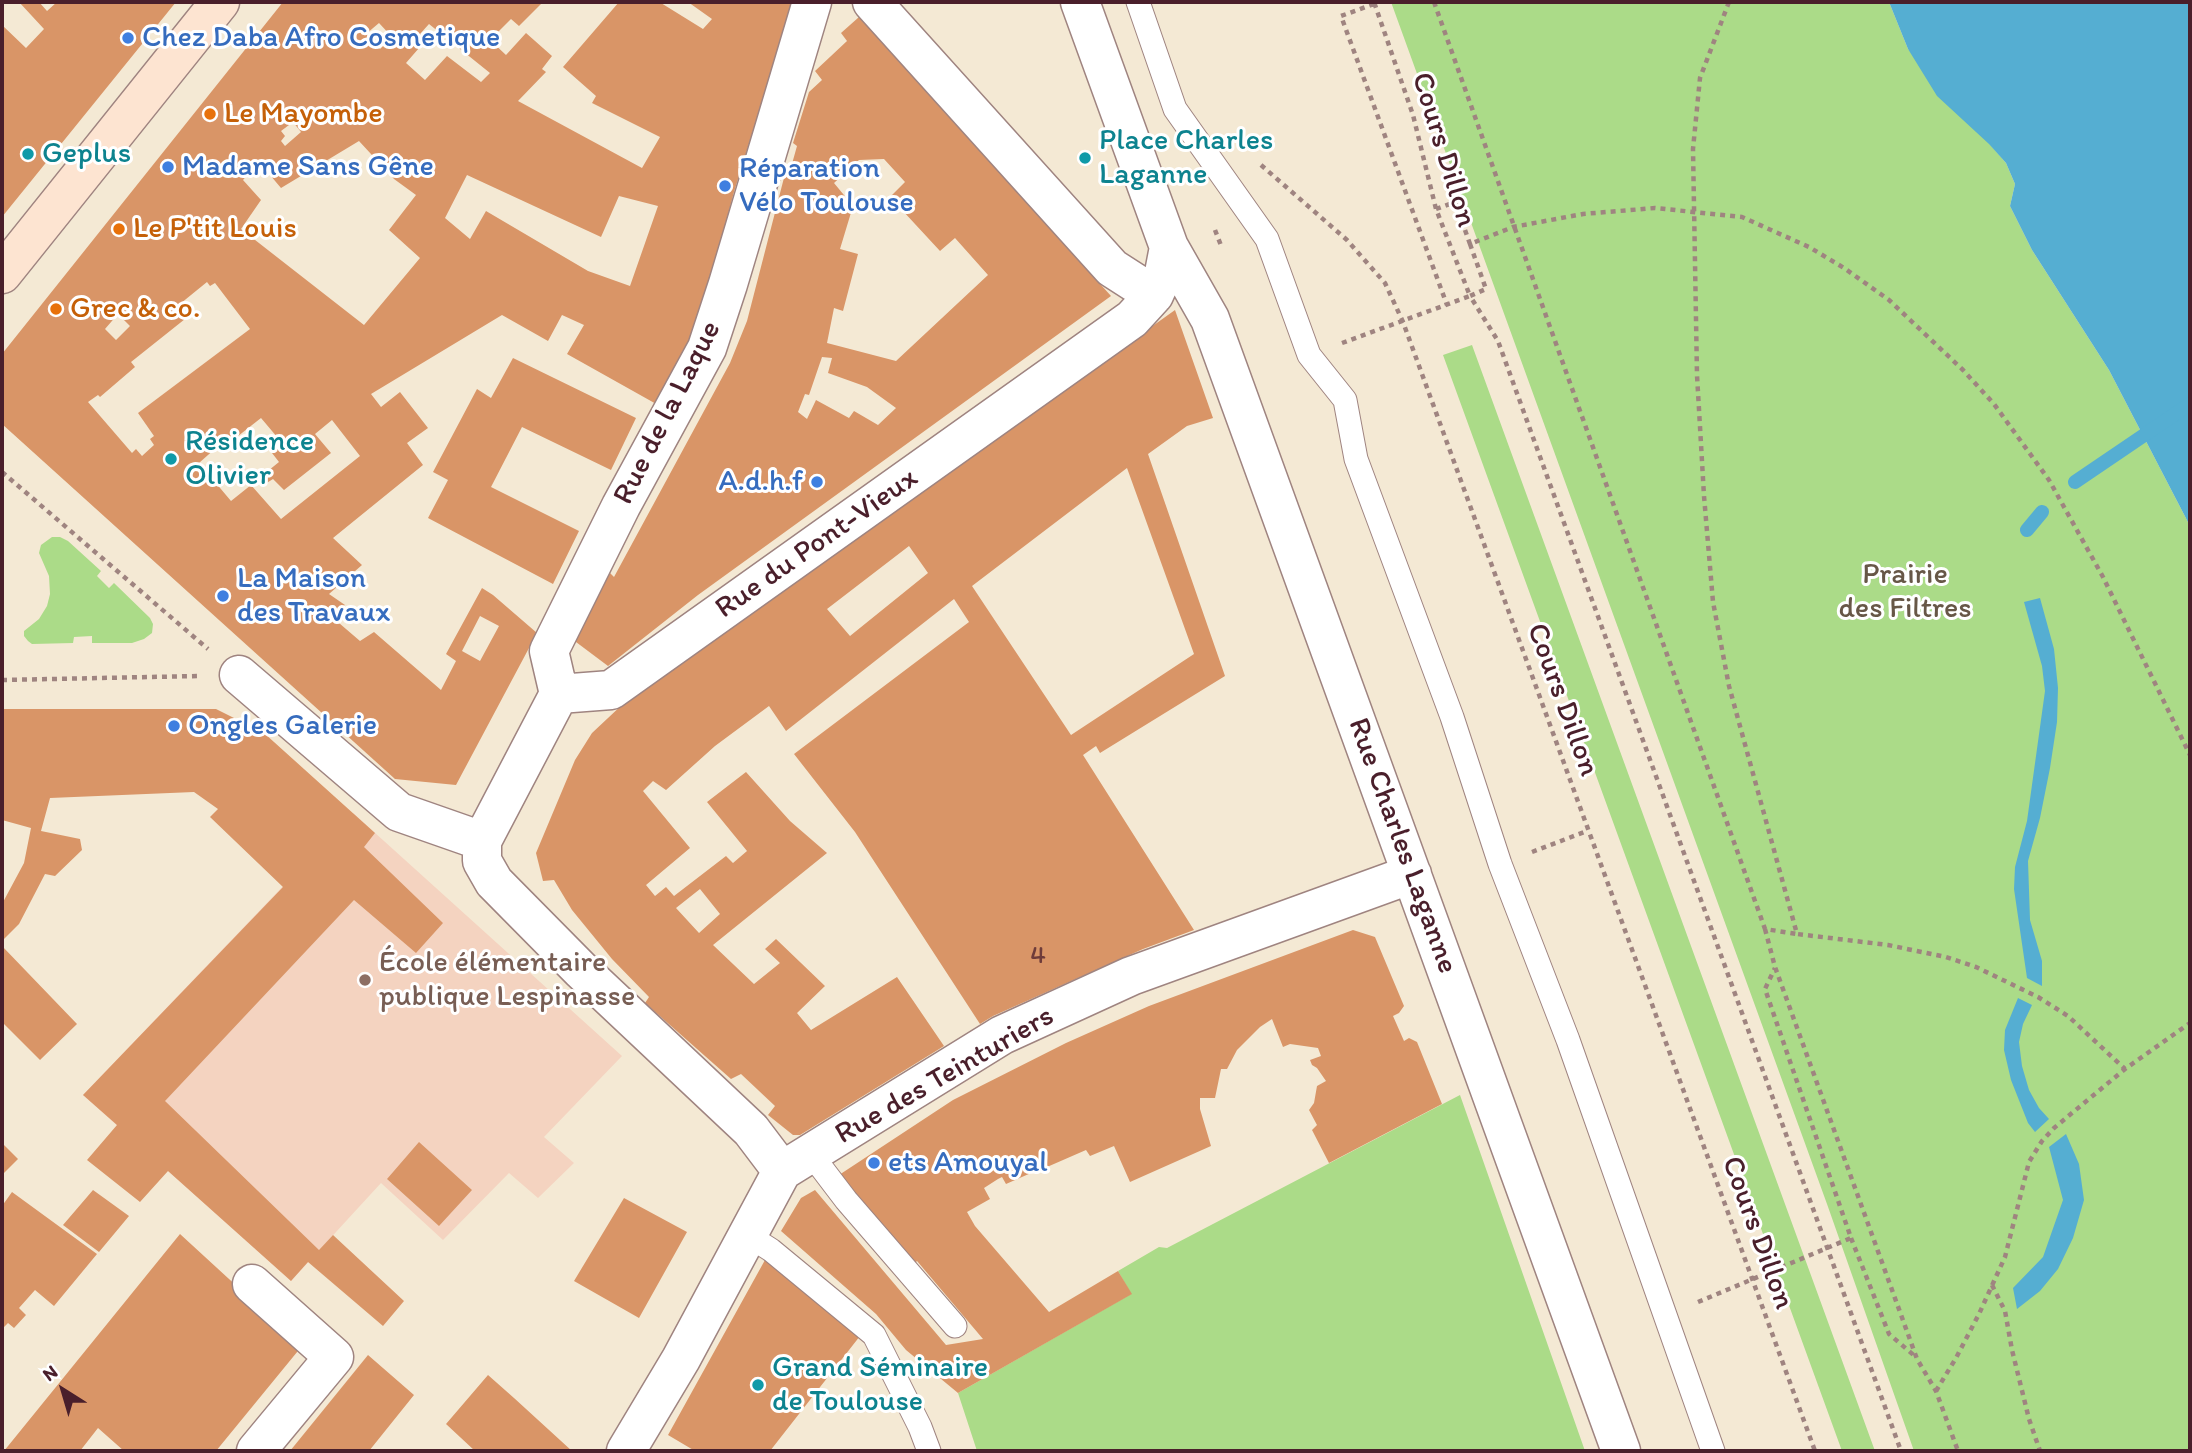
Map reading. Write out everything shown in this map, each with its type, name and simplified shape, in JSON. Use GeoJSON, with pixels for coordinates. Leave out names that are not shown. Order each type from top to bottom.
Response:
{"type":"FeatureCollection","features":[{"type":"Feature","properties":{"kind":"street"},"geometry":{"type":"LineString","coordinates":[[2,274],[220,2]]}},
{"type":"Feature","properties":{"kind":"street","name":"Rue de la Laque"},"geometry":{"type":"LineString","coordinates":[[559,694],[549,651],[621,506],[706,348],[728,284],[812,2]]}},
{"type":"Feature","properties":{"kind":"street"},"geometry":{"type":"LineString","coordinates":[[872,2],[1112,268],[1154,295]]}},
{"type":"Feature","properties":{"kind":"street"},"geometry":{"type":"LineString","coordinates":[[1080,2],[1169,247]]}},
{"type":"Feature","properties":{"kind":"street","name":"Rue du Pont-Vieux"},"geometry":{"type":"LineString","coordinates":[[559,694],[611,690],[1132,319],[1154,295],[1164,274],[1169,247]]}},
{"type":"Feature","properties":{"kind":"street","name":"Rue Charles Laganne"},"geometry":{"type":"LineString","coordinates":[[1169,247],[1210,319],[1621,1451]]}},
{"type":"Feature","properties":{"kind":"street"},"geometry":{"type":"LineString","coordinates":[[239,675],[399,812],[482,841]]}},
{"type":"Feature","properties":{"kind":"street"},"geometry":{"type":"LineString","coordinates":[[559,694],[482,841],[482,861],[494,882],[581,970],[751,1130],[796,1163],[749,1236],[626,1451]]}},
{"type":"Feature","properties":{"kind":"street","name":"Rue des Teinturiers"},"geometry":{"type":"LineString","coordinates":[[796,1163],[990,1042],[1026,1025],[1131,976],[1412,874]]}},
{"type":"Feature","properties":{"kind":"street"},"geometry":{"type":"LineString","coordinates":[[252,1284],[334,1357],[256,1451]]}},
{"type":"Feature","properties":{"kind":"lane"},"geometry":{"type":"LineString","coordinates":[[1138,2],[1175,109],[1267,239],[1309,355],[1345,400],[1356,458],[1452,718],[1500,864],[1568,1040],[1713,1451]]}},
{"type":"Feature","properties":{"kind":"lane"},"geometry":{"type":"LineString","coordinates":[[796,1163],[846,1200],[955,1326]]}},
{"type":"Feature","properties":{"kind":"lane"},"geometry":{"type":"LineString","coordinates":[[749,1236],[771,1250],[874,1335],[920,1427],[929,1451]]}},
{"type":"Feature","properties":{"kind":"path"},"geometry":{"type":"LineString","coordinates":[[1433,2],[1917,1359],[1936,1391],[1958,1451]]}},
{"type":"Feature","properties":{"kind":"path"},"geometry":{"type":"LineString","coordinates":[[1729,2],[1700,78],[1693,149],[1698,416],[1713,602],[1729,686],[1797,934]]}},
{"type":"Feature","properties":{"kind":"path"},"geometry":{"type":"LineString","coordinates":[[1374,3],[1341,16],[1447,305]]}},
{"type":"Feature","properties":{"kind":"path","name":"Cours Dillon"},"geometry":{"type":"LineString","coordinates":[[1374,3],[1413,115],[1436,209],[1470,296],[1499,341],[1901,1451]]}},
{"type":"Feature","properties":{"kind":"path","name":"Cours Dillon"},"geometry":{"type":"LineString","coordinates":[[1258,163],[1347,240],[1385,283],[1403,322],[1815,1451]]}},
{"type":"Feature","properties":{"kind":"path"},"geometry":{"type":"LineString","coordinates":[[1309,355],[1486,289],[1455,202],[1436,209]]}},
{"type":"Feature","properties":{"kind":"path"},"geometry":{"type":"LineString","coordinates":[[1470,244],[1513,228],[1583,214],[1656,208],[1694,210],[1742,217],[1809,247],[1844,268],[1889,300],[1963,370],[1994,404],[2049,480],[2103,577],[2190,755]]}},
{"type":"Feature","properties":{"kind":"path"},"geometry":{"type":"LineString","coordinates":[[1214,228],[1223,251]]}},
{"type":"Feature","properties":{"kind":"path"},"geometry":{"type":"LineString","coordinates":[[2,471],[239,675]]}},
{"type":"Feature","properties":{"kind":"path"},"geometry":{"type":"LineString","coordinates":[[2,680],[239,675]]}},
{"type":"Feature","properties":{"kind":"path"},"geometry":{"type":"LineString","coordinates":[[1500,864],[1587,831]]}},
{"type":"Feature","properties":{"kind":"path"},"geometry":{"type":"LineString","coordinates":[[1765,929],[1888,945],[1946,957],[1976,967],[2038,997],[2068,1016],[2125,1069]]}},
{"type":"Feature","properties":{"kind":"path"},"geometry":{"type":"LineString","coordinates":[[1775,967],[1765,989],[1851,1238],[1889,1334],[1917,1359]]}},
{"type":"Feature","properties":{"kind":"path"},"geometry":{"type":"LineString","coordinates":[[1936,1391],[1956,1358],[2005,1257],[2029,1161],[2042,1141],[2125,1069],[2190,1023]]}},
{"type":"Feature","properties":{"kind":"path"},"geometry":{"type":"LineString","coordinates":[[1665,1316],[1851,1238]]}},
{"type":"Feature","properties":{"kind":"path"},"geometry":{"type":"LineString","coordinates":[[1992,1285],[2005,1311],[2029,1419],[2040,1451]]}},
{"type":"Feature","properties":{"kind":"shaded area","name":"École élémentaire publique Lespinasse"},"geometry":{"type":"Polygon","coordinates":[[[353,813],[622,1056],[544,1137],[574,1163],[538,1198],[509,1173],[443,1240],[381,1183],[291,1281],[83,1095],[353,813]]]}},
{"type":"Feature","properties":{"kind":"green space","name":"Prairie des Filtres"},"geometry":{"type":"Polygon","coordinates":[[[1391,2],[1889,2],[1908,49],[2006,163],[2015,184],[2010,206],[2032,250],[2109,370],[2190,526],[2190,1451],[1914,1451],[1391,2]]]}},
{"type":"Feature","properties":{"kind":"green space"},"geometry":{"type":"Polygon","coordinates":[[[1472,345],[1875,1451],[1842,1451],[1443,355],[1472,345]]]}},
{"type":"Feature","properties":{"kind":"green space"},"geometry":{"type":"Polygon","coordinates":[[[52,537],[68,541],[101,571],[97,576],[109,588],[114,583],[150,618],[153,624],[152,633],[132,643],[92,643],[92,636],[74,637],[73,643],[32,644],[28,641],[24,631],[39,619],[50,594],[49,576],[39,553],[41,545],[52,537]]]}},
{"type":"Feature","properties":{"kind":"green space"},"geometry":{"type":"Polygon","coordinates":[[[1460,1095],[1585,1451],[977,1451],[958,1393],[1131,1294],[1118,1271],[1159,1247],[1167,1248],[1460,1095]]]}},
{"type":"Feature","properties":{"kind":"water"},"geometry":{"type":"Polygon","coordinates":[[[1889,2],[2190,2],[2190,526],[2109,370],[2032,250],[2010,206],[2015,184],[2006,163],[1937,96],[1908,49],[1889,2]]]}},
{"type":"Feature","properties":{"kind":"water"},"geometry":{"type":"Polygon","coordinates":[[[2040,598],[2054,649],[2058,688],[2057,722],[2050,768],[2028,861],[2030,920],[2042,961],[2042,986],[2027,978],[2014,889],[2015,867],[2027,821],[2045,691],[2042,666],[2024,602],[2040,598]]]}},
{"type":"Feature","properties":{"kind":"water"},"geometry":{"type":"Polygon","coordinates":[[[2018,998],[2032,1005],[2023,1024],[2019,1042],[2022,1066],[2029,1090],[2049,1119],[2035,1132],[2028,1123],[2011,1080],[2004,1050],[2005,1030],[2018,998]]]}},
{"type":"Feature","properties":{"kind":"water"},"geometry":{"type":"Polygon","coordinates":[[[2066,1134],[2079,1164],[2084,1200],[2073,1238],[2058,1269],[2040,1291],[2017,1309],[2013,1288],[2043,1257],[2063,1200],[2049,1147],[2066,1134]]]}},
{"type":"Feature","properties":{"kind":"building"},"geometry":{"type":"Polygon","coordinates":[[[19,2],[39,2],[47,11],[57,2],[176,2],[2,217],[2,25],[26,48],[44,29],[19,2]]]}},
{"type":"Feature","properties":{"kind":"building"},"geometry":{"type":"Polygon","coordinates":[[[283,2],[543,2],[519,26],[511,19],[490,40],[506,55],[526,33],[552,56],[542,69],[546,72],[518,101],[642,168],[660,137],[592,103],[596,96],[563,67],[619,2],[662,2],[703,29],[712,19],[688,2],[793,2],[734,192],[696,335],[658,405],[567,354],[584,325],[562,315],[548,341],[502,315],[371,394],[381,407],[400,392],[428,428],[407,443],[423,465],[333,538],[362,565],[329,594],[345,605],[332,617],[360,641],[374,632],[441,690],[456,661],[446,654],[482,588],[537,633],[456,785],[395,779],[2,424],[2,354],[283,2]],[[379,23],[366,34],[380,49],[392,37],[379,23]],[[429,24],[420,34],[426,40],[406,63],[425,80],[447,56],[481,82],[490,73],[429,24]],[[293,122],[281,131],[285,136],[281,141],[285,146],[301,132],[293,122]],[[359,141],[281,188],[259,162],[243,180],[261,200],[241,229],[364,325],[420,258],[389,230],[416,195],[394,179],[359,141]],[[467,175],[445,218],[470,239],[486,211],[588,271],[630,286],[658,206],[619,196],[601,237],[467,175]],[[207,282],[175,308],[185,319],[131,362],[135,367],[100,397],[98,395],[88,402],[132,453],[136,449],[142,456],[154,445],[150,439],[154,436],[138,413],[250,329],[215,283],[210,286],[207,282]],[[118,314],[105,329],[116,340],[130,326],[118,314]],[[261,418],[219,451],[217,447],[199,463],[231,501],[251,485],[281,519],[360,456],[332,420],[315,434],[331,453],[284,490],[273,479],[265,484],[258,479],[279,462],[272,453],[283,444],[261,418]],[[480,616],[462,651],[480,661],[499,626],[480,616]]]}},
{"type":"Feature","properties":{"kind":"building"},"geometry":{"type":"Polygon","coordinates":[[[859,17],[1111,296],[698,595],[608,666],[572,639],[610,573],[614,577],[730,363],[747,321],[786,170],[790,171],[797,146],[793,143],[809,92],[822,80],[815,71],[847,41],[841,33],[859,17]],[[884,159],[859,160],[834,183],[853,206],[840,249],[858,254],[843,311],[834,308],[827,343],[896,361],[988,275],[955,238],[940,251],[890,197],[905,182],[884,159]],[[822,357],[809,395],[805,394],[798,412],[807,419],[816,400],[849,418],[854,411],[878,425],[896,408],[867,387],[828,373],[832,358],[822,357]]]}},
{"type":"Feature","properties":{"kind":"building"},"geometry":{"type":"Polygon","coordinates":[[[1175,310],[1213,418],[1187,426],[1148,454],[1225,676],[1100,753],[1096,746],[1083,755],[1194,930],[1143,949],[980,1024],[855,832],[794,754],[969,622],[954,599],[786,731],[769,706],[715,746],[666,790],[653,781],[643,791],[690,848],[646,885],[655,896],[666,887],[674,896],[726,856],[733,863],[747,851],[707,802],[746,772],[790,821],[827,853],[713,945],[754,984],[780,963],[765,949],[776,939],[825,986],[797,1013],[811,1030],[897,977],[944,1046],[800,1135],[793,1135],[768,1115],[775,1106],[741,1074],[731,1079],[645,1003],[649,997],[612,959],[572,910],[554,880],[543,881],[536,853],[575,760],[592,733],[624,703],[1175,310]],[[1127,468],[972,586],[1071,735],[1194,654],[1127,468]],[[909,546],[827,609],[850,636],[928,573],[909,546]],[[700,889],[676,908],[699,933],[720,914],[700,889]]]}},
{"type":"Feature","properties":{"kind":"building"},"geometry":{"type":"Polygon","coordinates":[[[513,358],[636,418],[611,470],[522,427],[491,487],[579,531],[553,584],[428,518],[448,480],[433,472],[477,389],[491,398],[513,358]]]}},
{"type":"Feature","properties":{"kind":"building"},"geometry":{"type":"Polygon","coordinates":[[[2,709],[216,709],[264,733],[375,833],[364,847],[443,923],[416,953],[354,900],[165,1101],[319,1250],[333,1235],[404,1301],[383,1326],[308,1262],[291,1281],[168,1171],[140,1202],[87,1160],[117,1125],[83,1095],[283,887],[210,817],[218,809],[194,792],[50,798],[41,831],[80,839],[82,850],[55,876],[45,874],[19,924],[2,941],[2,904],[24,863],[31,828],[2,820],[2,709]]]}},
{"type":"Feature","properties":{"kind":"building"},"geometry":{"type":"Polygon","coordinates":[[[1353,930],[1375,937],[1404,1006],[1393,1016],[1404,1041],[1409,1038],[1417,1042],[1442,1104],[1329,1163],[1312,1130],[1317,1125],[1309,1110],[1314,1103],[1317,1086],[1326,1081],[1310,1060],[1321,1056],[1318,1048],[1290,1044],[1283,1047],[1272,1019],[1237,1050],[1227,1069],[1221,1069],[1215,1098],[1200,1098],[1200,1109],[1211,1146],[1130,1182],[1114,1146],[1090,1156],[1086,1150],[1047,1167],[1044,1159],[1028,1165],[1031,1173],[1006,1184],[1002,1177],[998,1179],[984,1188],[990,1199],[967,1212],[975,1226],[1049,1312],[1118,1271],[1132,1294],[958,1393],[906,1350],[876,1314],[781,1231],[801,1198],[815,1190],[946,1345],[983,1339],[839,1175],[953,1100],[1066,1043],[1149,1006],[1353,930]]]}},
{"type":"Feature","properties":{"kind":"building"},"geometry":{"type":"Polygon","coordinates":[[[2,946],[77,1024],[40,1060],[2,1022],[2,946]]]}},
{"type":"Feature","properties":{"kind":"building"},"geometry":{"type":"Polygon","coordinates":[[[419,1142],[472,1190],[439,1226],[387,1179],[419,1142]]]}},
{"type":"Feature","properties":{"kind":"building"},"geometry":{"type":"Polygon","coordinates":[[[2,1143],[18,1159],[2,1175],[2,1143]]]}},
{"type":"Feature","properties":{"kind":"building"},"geometry":{"type":"Polygon","coordinates":[[[93,1190],[129,1216],[99,1252],[63,1225],[93,1190]]]}},
{"type":"Feature","properties":{"kind":"building"},"geometry":{"type":"Polygon","coordinates":[[[12,1192],[97,1254],[54,1306],[35,1290],[19,1308],[26,1315],[14,1328],[8,1323],[2,1329],[2,1206],[12,1192]]]}},
{"type":"Feature","properties":{"kind":"building"},"geometry":{"type":"Polygon","coordinates":[[[624,1198],[687,1232],[639,1318],[574,1281],[624,1198]]]}},
{"type":"Feature","properties":{"kind":"building"},"geometry":{"type":"Polygon","coordinates":[[[180,1234],[302,1346],[216,1451],[124,1451],[98,1428],[80,1451],[4,1451],[180,1234]]]}},
{"type":"Feature","properties":{"kind":"building","name":"Grand Séminaire de Toulouse"},"geometry":{"type":"Polygon","coordinates":[[[765,1260],[860,1336],[770,1451],[695,1451],[668,1435],[765,1260]]]}},
{"type":"Feature","properties":{"kind":"building"},"geometry":{"type":"Polygon","coordinates":[[[368,1355],[414,1395],[369,1451],[290,1451],[368,1355]]]}},
{"type":"Feature","properties":{"kind":"building"},"geometry":{"type":"Polygon","coordinates":[[[488,1375],[572,1451],[475,1451],[446,1424],[488,1375]]]}},
{"type":"Feature","properties":{"kind":"waterway"},"geometry":{"type":"LineString","coordinates":[[2075,482],[2190,404]]}},
{"type":"Feature","properties":{"kind":"waterway"},"geometry":{"type":"LineString","coordinates":[[2027,530],[2042,512]]}},
{"type":"Feature","properties":{"kind":"place","name":"Chez Daba Afro Cosmetique"},"geometry":{"type":"Point","coordinates":[128,38]}},
{"type":"Feature","properties":{"kind":"place","name":"Le Mayombe"},"geometry":{"type":"Point","coordinates":[210,114]}},
{"type":"Feature","properties":{"kind":"place","name":"Geplus"},"geometry":{"type":"Point","coordinates":[28,154]}},
{"type":"Feature","properties":{"kind":"place","name":"Place Charles Laganne"},"geometry":{"type":"Point","coordinates":[1085,158]}},
{"type":"Feature","properties":{"kind":"place","name":"Madame Sans Gêne"},"geometry":{"type":"Point","coordinates":[168,167]}},
{"type":"Feature","properties":{"kind":"place","name":"Réparation Vélo Toulouse"},"geometry":{"type":"Point","coordinates":[725,186]}},
{"type":"Feature","properties":{"kind":"place","name":"Le P'tit Louis"},"geometry":{"type":"Point","coordinates":[119,229]}},
{"type":"Feature","properties":{"kind":"place","name":"Grec & co."},"geometry":{"type":"Point","coordinates":[56,309]}},
{"type":"Feature","properties":{"kind":"place","name":"Résidence Olivier"},"geometry":{"type":"Point","coordinates":[171,459]}},
{"type":"Feature","properties":{"kind":"place","name":"A.d.h.f"},"geometry":{"type":"Point","coordinates":[817,482]}},
{"type":"Feature","properties":{"kind":"place","name":"La Maison des Travaux"},"geometry":{"type":"Point","coordinates":[223,596]}},
{"type":"Feature","properties":{"kind":"place","name":"Ongles Galerie"},"geometry":{"type":"Point","coordinates":[174,726]}},
{"type":"Feature","properties":{"kind":"place","name":"École élémentaire publique Lespinasse"},"geometry":{"type":"Point","coordinates":[365,980]}},
{"type":"Feature","properties":{"kind":"place","name":"ets Amouyal"},"geometry":{"type":"Point","coordinates":[874,1163]}},
{"type":"Feature","properties":{"kind":"place","name":"Grand Séminaire de Toulouse"},"geometry":{"type":"Point","coordinates":[758,1385]}}]}
